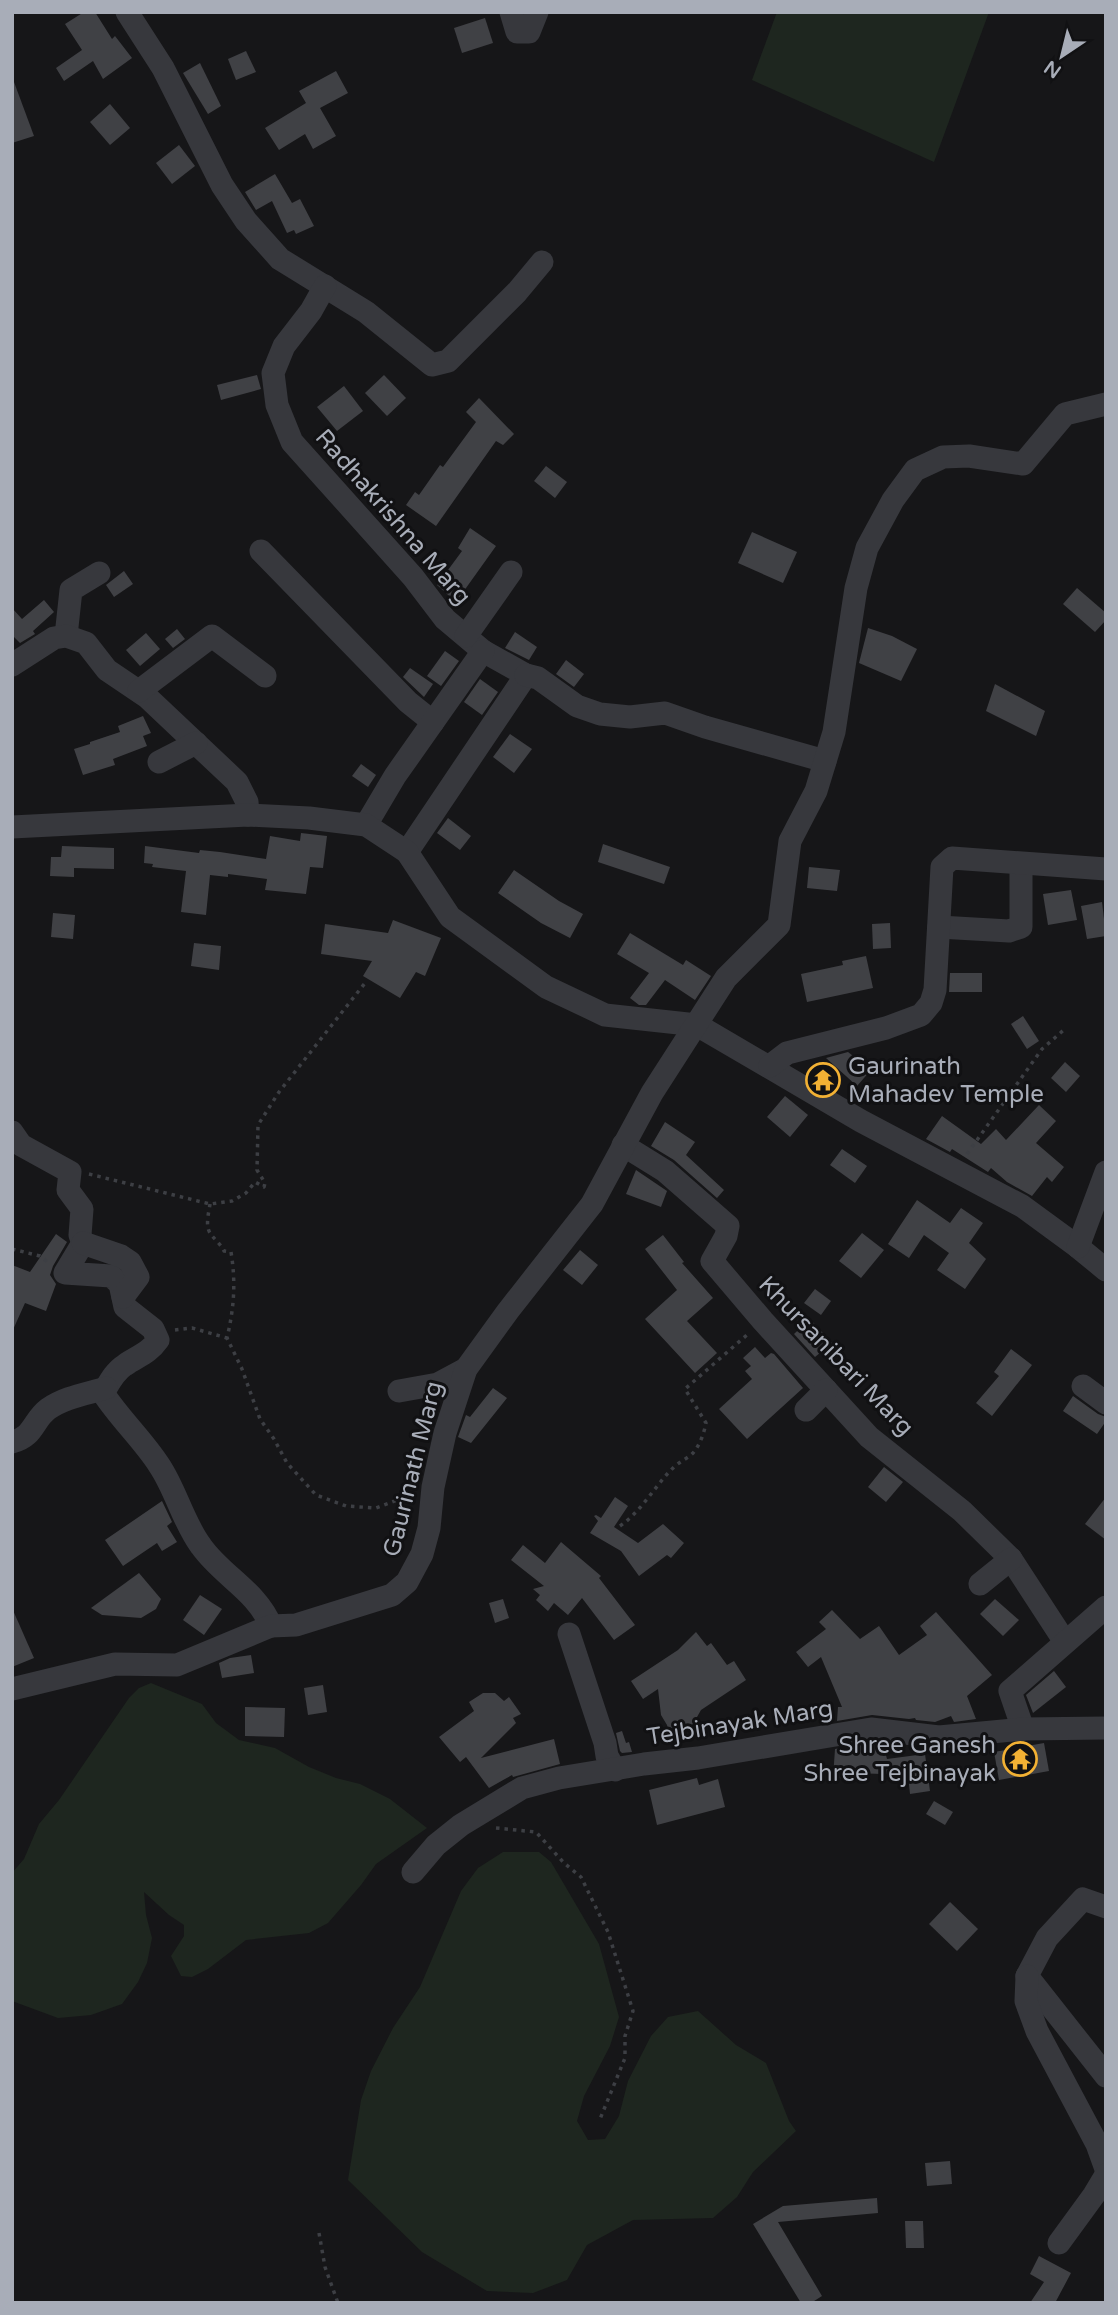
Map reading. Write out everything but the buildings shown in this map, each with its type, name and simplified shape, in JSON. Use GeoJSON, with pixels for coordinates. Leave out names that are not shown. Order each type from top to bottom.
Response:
{"type":"FeatureCollection","features":[{"type":"Feature","properties":{"kind":"street"},"geometry":{"type":"LineString","coordinates":[[127,12],[163,68],[222,185],[246,221],[281,259],[366,312],[432,365],[448,361],[517,292],[542,262]]}},
{"type":"Feature","properties":{"kind":"street"},"geometry":{"type":"LineString","coordinates":[[511,12],[517,32],[529,32],[537,12]]}},
{"type":"Feature","properties":{"kind":"street","name":"Radhakrishna Marg"},"geometry":{"type":"LineString","coordinates":[[325,286],[311,311],[284,346],[273,373],[277,405],[292,442],[413,577],[445,619],[474,644],[511,572]]}},
{"type":"Feature","properties":{"kind":"street","name":"Gaurinath Marg"},"geometry":{"type":"LineString","coordinates":[[12,1689],[115,1664],[177,1665],[271,1626],[296,1625],[392,1595],[407,1582],[422,1554],[445,1433],[466,1369],[592,1204],[652,1093],[726,978],[779,925],[790,841],[816,791],[834,732],[854,599],[867,548],[893,500],[915,470],[943,457],[957,455],[1023,464],[1065,414],[1106,404]]}},
{"type":"Feature","properties":{"kind":"street"},"geometry":{"type":"LineString","coordinates":[[261,551],[408,702],[433,722]]}},
{"type":"Feature","properties":{"kind":"street"},"geometry":{"type":"LineString","coordinates":[[66,636],[71,590],[99,573]]}},
{"type":"Feature","properties":{"kind":"street"},"geometry":{"type":"LineString","coordinates":[[12,665],[54,638],[66,636],[86,643],[107,670],[139,691],[237,782],[247,802],[248,815]]}},
{"type":"Feature","properties":{"kind":"street"},"geometry":{"type":"LineString","coordinates":[[139,691],[212,636],[265,676]]}},
{"type":"Feature","properties":{"kind":"street"},"geometry":{"type":"LineString","coordinates":[[366,825],[395,776],[433,722],[474,644],[526,675],[538,678],[578,706],[600,714],[630,717],[665,713],[825,761]]}},
{"type":"Feature","properties":{"kind":"street"},"geometry":{"type":"LineString","coordinates":[[407,852],[526,675]]}},
{"type":"Feature","properties":{"kind":"street"},"geometry":{"type":"LineString","coordinates":[[159,762],[196,743]]}},
{"type":"Feature","properties":{"kind":"street"},"geometry":{"type":"LineString","coordinates":[[12,827],[248,815],[309,818],[366,825],[407,852],[450,917],[546,987],[605,1015],[697,1025],[861,1121],[1022,1206],[1106,1270]]}},
{"type":"Feature","properties":{"kind":"street"},"geometry":{"type":"LineString","coordinates":[[770,1066],[787,1053],[886,1028],[921,1015],[931,1003],[935,990],[942,867],[951,858],[1106,869]]}},
{"type":"Feature","properties":{"kind":"street"},"geometry":{"type":"LineString","coordinates":[[939,927],[1009,931],[1021,926],[1021,864]]}},
{"type":"Feature","properties":{"kind":"street"},"geometry":{"type":"LineString","coordinates":[[12,1132],[21,1145],[70,1172],[68,1190],[82,1209],[80,1235],[83,1243]]}},
{"type":"Feature","properties":{"kind":"street","name":"Khursanibari Marg"},"geometry":{"type":"LineString","coordinates":[[623,1145],[665,1171],[728,1226],[726,1236],[712,1261],[869,1437],[962,1511],[1011,1559],[1065,1642]]}},
{"type":"Feature","properties":{"kind":"street"},"geometry":{"type":"LineString","coordinates":[[1078,1247],[1106,1172]]}},
{"type":"Feature","properties":{"kind":"street"},"geometry":{"type":"LineString","coordinates":[[83,1243],[65,1273],[111,1276],[120,1284],[125,1307],[153,1329],[158,1340],[151,1349],[122,1366],[103,1393],[159,1464],[201,1546],[264,1609],[271,1626]]}},
{"type":"Feature","properties":{"kind":"street"},"geometry":{"type":"LineString","coordinates":[[83,1243],[121,1256],[130,1262],[138,1278],[123,1297]]}},
{"type":"Feature","properties":{"kind":"street"},"geometry":{"type":"LineString","coordinates":[[399,1391],[438,1384],[466,1369]]}},
{"type":"Feature","properties":{"kind":"street"},"geometry":{"type":"LineString","coordinates":[[1083,1386],[1106,1403]]}},
{"type":"Feature","properties":{"kind":"street"},"geometry":{"type":"LineString","coordinates":[[12,1442],[31,1432],[45,1411],[62,1400],[106,1388]]}},
{"type":"Feature","properties":{"kind":"street"},"geometry":{"type":"LineString","coordinates":[[806,1410],[825,1390]]}},
{"type":"Feature","properties":{"kind":"street"},"geometry":{"type":"LineString","coordinates":[[980,1584],[1011,1559]]}},
{"type":"Feature","properties":{"kind":"street"},"geometry":{"type":"LineString","coordinates":[[1023,1728],[1010,1691],[1106,1607]]}},
{"type":"Feature","properties":{"kind":"street"},"geometry":{"type":"LineString","coordinates":[[569,1634],[607,1756],[615,1770]]}},
{"type":"Feature","properties":{"kind":"street","name":"Tejbinayak Marg"},"geometry":{"type":"LineString","coordinates":[[413,1872],[436,1845],[461,1825],[522,1788],[559,1779],[871,1729],[939,1737],[1023,1728],[1106,1728]]}},
{"type":"Feature","properties":{"kind":"street"},"geometry":{"type":"LineString","coordinates":[[1106,1907],[1083,1899],[1048,1938],[1027,1976],[1026,2001],[1037,2031],[1097,2144],[1106,2169]]}},
{"type":"Feature","properties":{"kind":"street"},"geometry":{"type":"LineString","coordinates":[[1027,1976],[1106,2076]]}},
{"type":"Feature","properties":{"kind":"street"},"geometry":{"type":"LineString","coordinates":[[1059,2243],[1106,2175]]}},
{"type":"Feature","properties":{"kind":"path"},"geometry":{"type":"LineString","coordinates":[[70,1172],[107,1177],[209,1204],[232,1201],[246,1193],[255,1182],[264,1186],[265,1183],[257,1170],[258,1125],[279,1093],[365,983]]}},
{"type":"Feature","properties":{"kind":"path"},"geometry":{"type":"LineString","coordinates":[[956,1170],[1042,1049],[1066,1028]]}},
{"type":"Feature","properties":{"kind":"path"},"geometry":{"type":"LineString","coordinates":[[209,1204],[210,1233],[224,1251],[231,1251],[234,1269],[234,1310],[227,1338],[242,1369],[260,1419],[287,1463],[316,1495],[346,1506],[376,1508],[433,1487]]}},
{"type":"Feature","properties":{"kind":"path"},"geometry":{"type":"LineString","coordinates":[[12,1249],[40,1256],[65,1273]]}},
{"type":"Feature","properties":{"kind":"path"},"geometry":{"type":"LineString","coordinates":[[620,1526],[646,1503],[675,1466],[692,1453],[703,1434],[706,1423],[685,1389],[763,1321]]}},
{"type":"Feature","properties":{"kind":"path"},"geometry":{"type":"LineString","coordinates":[[153,1329],[166,1339],[176,1329],[192,1328],[227,1338]]}},
{"type":"Feature","properties":{"kind":"path"},"geometry":{"type":"LineString","coordinates":[[461,1825],[536,1832],[564,1863],[581,1877],[608,1932],[633,2011],[625,2036],[625,2058],[600,2119]]}},
{"type":"Feature","properties":{"kind":"path"},"geometry":{"type":"LineString","coordinates":[[319,2233],[325,2267],[338,2303]]}},
{"type":"Feature","properties":{"kind":"shaded area"},"geometry":{"type":"Polygon","coordinates":[[[777,12],[989,12],[934,162],[752,80],[777,12]]]}},
{"type":"Feature","properties":{"kind":"shaded area"},"geometry":{"type":"Polygon","coordinates":[[[151,1683],[202,1704],[216,1723],[239,1740],[275,1748],[309,1767],[360,1784],[390,1799],[427,1828],[376,1864],[328,1923],[309,1933],[246,1940],[208,1969],[192,1977],[181,1976],[171,1956],[184,1936],[184,1925],[144,1892],[152,1938],[147,1963],[138,1982],[122,2004],[91,2015],[58,2018],[12,2001],[12,1873],[24,1859],[39,1824],[59,1800],[129,1698],[139,1688],[151,1683]]]}},
{"type":"Feature","properties":{"kind":"shaded area"},"geometry":{"type":"Polygon","coordinates":[[[503,1852],[539,1852],[551,1862],[599,1944],[619,2017],[610,2046],[584,2096],[577,2121],[588,2140],[605,2139],[619,2116],[628,2081],[651,2036],[668,2017],[698,2011],[736,2045],[766,2063],[789,2121],[796,2131],[753,2172],[737,2197],[713,2218],[633,2220],[587,2245],[567,2280],[533,2293],[487,2291],[422,2252],[348,2180],[361,2100],[371,2071],[393,2028],[420,1987],[461,1891],[478,1868],[503,1852]]]}},
{"type":"Feature","properties":{"kind":"place","name":"Gaurinath Mahadev Temple"},"geometry":{"type":"Point","coordinates":[823,1080]}},
{"type":"Feature","properties":{"kind":"place","name":"Shree Ganesh Shree Tejbinayak"},"geometry":{"type":"Point","coordinates":[1020,1759]}}]}
